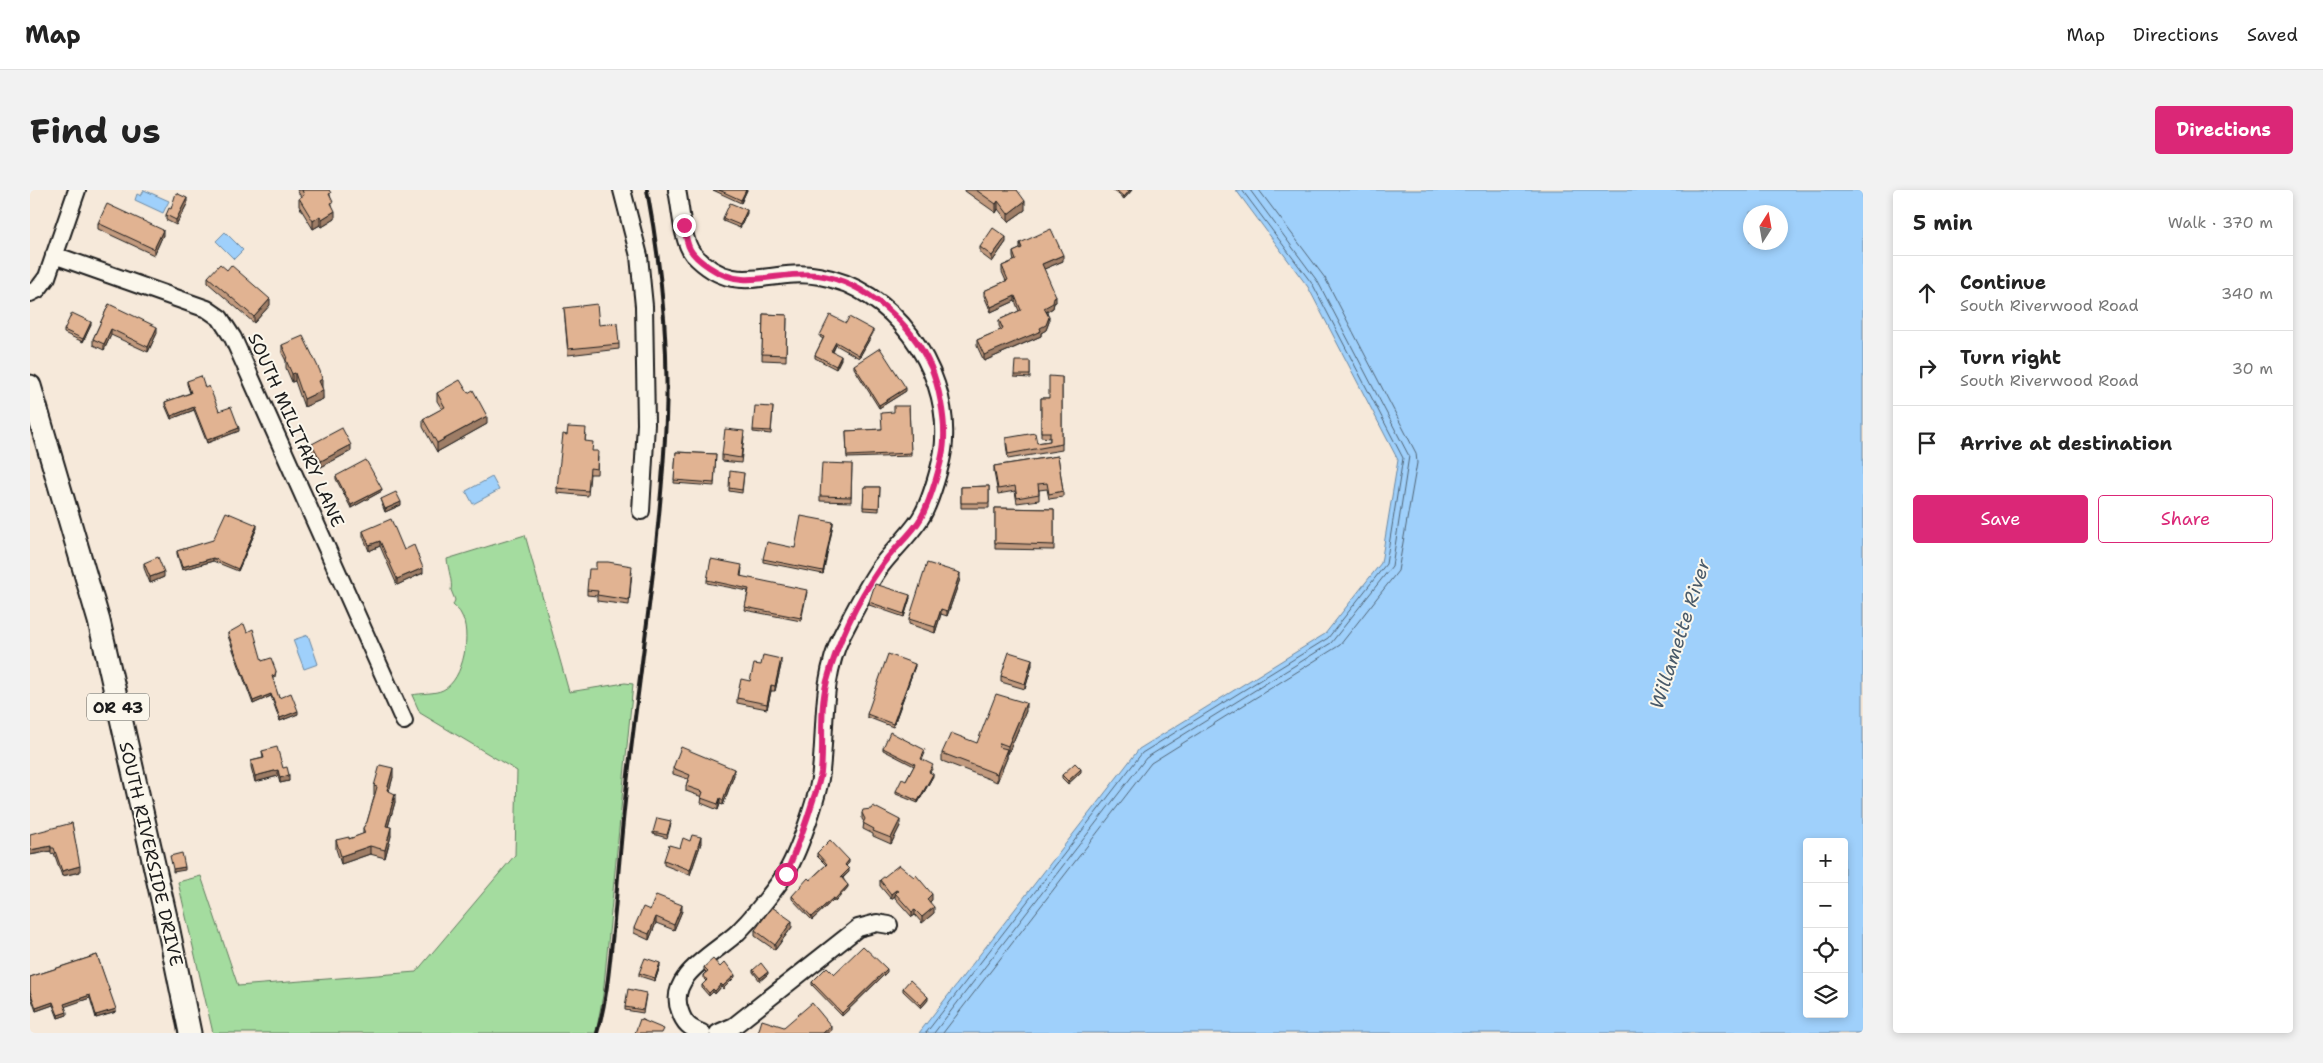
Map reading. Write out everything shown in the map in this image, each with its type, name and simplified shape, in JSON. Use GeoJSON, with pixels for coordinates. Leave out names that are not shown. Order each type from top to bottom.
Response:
{"type":"FeatureCollection","features":[{"type":"Feature","properties":{"kind":"main road","name":"SOUTH RIVERSIDE DRIVE"},"geometry":{"type":"LineString","coordinates":[[30,386],[99,621],[168,926],[190,1033]]}},
{"type":"Feature","properties":{"kind":"street"},"geometry":{"type":"LineString","coordinates":[[30,293],[44,283],[77,190]]}},
{"type":"Feature","properties":{"kind":"street"},"geometry":{"type":"LineString","coordinates":[[622,190],[639,256],[644,306],[646,424],[641,510]]}},
{"type":"Feature","properties":{"kind":"street"},"geometry":{"type":"LineString","coordinates":[[677,190],[687,246],[705,265],[718,274],[744,280],[802,274],[832,278],[879,302],[911,335],[931,368],[941,405],[944,440],[935,481],[921,518],[880,568],[841,637],[826,683],[821,773],[803,834],[786,874],[755,915],[725,944],[688,972],[681,981],[676,1003],[684,1022],[692,1029],[702,1033]]}},
{"type":"Feature","properties":{"kind":"street","name":"SOUTH MILITARY LANE"},"geometry":{"type":"LineString","coordinates":[[54,255],[183,299],[207,309],[220,318],[237,347],[404,721]]}},
{"type":"Feature","properties":{"kind":"street"},"geometry":{"type":"LineString","coordinates":[[718,1033],[734,1026],[858,928],[877,923],[889,925]]}},
{"type":"Feature","properties":{"kind":"green space"},"geometry":{"type":"Polygon","coordinates":[[[525,535],[569,692],[625,683],[633,684],[603,995],[596,1033],[213,1033],[178,882],[201,876],[238,986],[416,972],[515,855],[517,771],[420,713],[412,695],[440,691],[450,685],[461,666],[464,655],[466,632],[460,612],[453,605],[455,600],[451,590],[447,559],[525,535]]]}},
{"type":"Feature","properties":{"kind":"water"},"geometry":{"type":"Polygon","coordinates":[[[144,190],[169,201],[163,213],[135,200],[137,194],[141,196],[144,190]]]}},
{"type":"Feature","properties":{"kind":"water","name":"Willamette River"},"geometry":{"type":"Polygon","coordinates":[[[1236,190],[1863,190],[1863,1033],[919,1033],[1139,749],[1325,634],[1381,563],[1398,460],[1308,287],[1236,190]]]}},
{"type":"Feature","properties":{"kind":"water"},"geometry":{"type":"Polygon","coordinates":[[[225,232],[243,250],[234,259],[216,241],[225,232]]]}},
{"type":"Feature","properties":{"kind":"water"},"geometry":{"type":"Polygon","coordinates":[[[492,477],[499,490],[473,504],[466,491],[492,477]]]}},
{"type":"Feature","properties":{"kind":"water"},"geometry":{"type":"Polygon","coordinates":[[[308,635],[318,664],[304,669],[293,640],[308,635]]]}},
{"type":"Feature","properties":{"kind":"building"},"geometry":{"type":"Polygon","coordinates":[[[302,190],[329,190],[333,202],[331,203],[335,211],[322,219],[320,216],[313,221],[299,198],[304,195],[302,190]]]}},
{"type":"Feature","properties":{"kind":"building"},"geometry":{"type":"Polygon","coordinates":[[[719,190],[746,190],[741,200],[719,190]]]}},
{"type":"Feature","properties":{"kind":"building"},"geometry":{"type":"Polygon","coordinates":[[[976,190],[1017,190],[1025,201],[1008,214],[998,201],[996,204],[976,190]]]}},
{"type":"Feature","properties":{"kind":"building"},"geometry":{"type":"Polygon","coordinates":[[[1116,190],[1130,190],[1124,197],[1116,190]]]}},
{"type":"Feature","properties":{"kind":"building"},"geometry":{"type":"Polygon","coordinates":[[[176,193],[187,198],[176,220],[166,215],[169,208],[171,209],[176,193]]]}},
{"type":"Feature","properties":{"kind":"building"},"geometry":{"type":"Polygon","coordinates":[[[730,203],[747,210],[740,225],[723,218],[730,203]]]}},
{"type":"Feature","properties":{"kind":"building"},"geometry":{"type":"Polygon","coordinates":[[[107,204],[163,230],[154,249],[98,223],[107,204]]]}},
{"type":"Feature","properties":{"kind":"building"},"geometry":{"type":"Polygon","coordinates":[[[993,228],[1006,237],[992,256],[980,247],[993,228]]]}},
{"type":"Feature","properties":{"kind":"building"},"geometry":{"type":"Polygon","coordinates":[[[1051,229],[1063,255],[1042,264],[1056,296],[1053,303],[1044,308],[1049,317],[1046,325],[1040,328],[1041,331],[984,355],[977,340],[1003,329],[999,320],[1021,310],[1015,296],[991,307],[984,291],[1008,280],[1002,266],[1016,260],[1013,252],[1022,248],[1020,243],[1051,229]]]}},
{"type":"Feature","properties":{"kind":"building"},"geometry":{"type":"Polygon","coordinates":[[[220,264],[227,270],[231,265],[270,299],[254,317],[208,277],[220,264]]]}},
{"type":"Feature","properties":{"kind":"building"},"geometry":{"type":"Polygon","coordinates":[[[109,304],[157,327],[148,347],[111,329],[104,344],[93,339],[109,304]]]}},
{"type":"Feature","properties":{"kind":"building"},"geometry":{"type":"Polygon","coordinates":[[[597,304],[599,325],[617,323],[619,344],[568,349],[564,308],[597,304]]]}},
{"type":"Feature","properties":{"kind":"building"},"geometry":{"type":"Polygon","coordinates":[[[72,313],[91,322],[83,339],[64,330],[72,313]]]}},
{"type":"Feature","properties":{"kind":"building"},"geometry":{"type":"Polygon","coordinates":[[[763,314],[787,315],[786,355],[762,354],[763,314]]]}},
{"type":"Feature","properties":{"kind":"building"},"geometry":{"type":"Polygon","coordinates":[[[830,315],[846,323],[849,317],[873,330],[859,355],[836,342],[831,351],[841,356],[836,366],[815,355],[824,337],[820,335],[830,315]]]}},
{"type":"Feature","properties":{"kind":"building"},"geometry":{"type":"Polygon","coordinates":[[[303,336],[320,371],[322,379],[319,381],[323,390],[304,399],[295,373],[292,374],[286,360],[287,356],[282,345],[303,336]]]}},
{"type":"Feature","properties":{"kind":"building"},"geometry":{"type":"Polygon","coordinates":[[[880,348],[906,388],[879,405],[854,365],[880,348]]]}},
{"type":"Feature","properties":{"kind":"building"},"geometry":{"type":"Polygon","coordinates":[[[1015,361],[1030,361],[1030,375],[1014,375],[1015,361]]]}},
{"type":"Feature","properties":{"kind":"building"},"geometry":{"type":"Polygon","coordinates":[[[201,376],[205,388],[209,386],[219,411],[231,407],[239,428],[207,440],[194,407],[171,416],[165,402],[191,393],[187,381],[201,376]]]}},
{"type":"Feature","properties":{"kind":"building"},"geometry":{"type":"Polygon","coordinates":[[[1049,376],[1062,377],[1062,444],[1008,454],[1006,438],[1035,433],[1037,443],[1050,441],[1050,432],[1041,432],[1041,398],[1049,398],[1049,376]]]}},
{"type":"Feature","properties":{"kind":"building"},"geometry":{"type":"Polygon","coordinates":[[[460,380],[468,393],[473,390],[487,416],[437,443],[423,419],[445,407],[437,393],[460,380]]]}},
{"type":"Feature","properties":{"kind":"building"},"geometry":{"type":"Polygon","coordinates":[[[755,406],[773,407],[771,431],[753,430],[755,406]]]}},
{"type":"Feature","properties":{"kind":"building"},"geometry":{"type":"Polygon","coordinates":[[[894,406],[909,406],[911,453],[847,456],[846,431],[882,429],[881,413],[894,412],[894,406]]]}},
{"type":"Feature","properties":{"kind":"building"},"geometry":{"type":"Polygon","coordinates":[[[568,427],[586,428],[585,441],[593,442],[592,451],[598,451],[597,469],[590,468],[588,491],[557,488],[563,434],[567,435],[568,427]]]}},
{"type":"Feature","properties":{"kind":"building"},"geometry":{"type":"Polygon","coordinates":[[[342,428],[351,445],[321,461],[312,444],[342,428]]]}},
{"type":"Feature","properties":{"kind":"building"},"geometry":{"type":"Polygon","coordinates":[[[725,429],[744,431],[741,458],[722,455],[725,429]]]}},
{"type":"Feature","properties":{"kind":"building"},"geometry":{"type":"Polygon","coordinates":[[[676,452],[716,454],[714,483],[674,480],[676,452]]]}},
{"type":"Feature","properties":{"kind":"building"},"geometry":{"type":"Polygon","coordinates":[[[1058,456],[1063,491],[1049,494],[1047,483],[1038,484],[1039,494],[1017,498],[1015,486],[998,489],[994,466],[1058,456]]]}},
{"type":"Feature","properties":{"kind":"building"},"geometry":{"type":"Polygon","coordinates":[[[366,460],[382,489],[351,505],[336,476],[366,460]]]}},
{"type":"Feature","properties":{"kind":"building"},"geometry":{"type":"Polygon","coordinates":[[[822,463],[852,464],[851,497],[820,496],[822,463]]]}},
{"type":"Feature","properties":{"kind":"building"},"geometry":{"type":"Polygon","coordinates":[[[730,471],[744,473],[742,490],[729,488],[730,471]]]}},
{"type":"Feature","properties":{"kind":"building"},"geometry":{"type":"Polygon","coordinates":[[[989,486],[989,503],[961,503],[961,487],[989,486]]]}},
{"type":"Feature","properties":{"kind":"building"},"geometry":{"type":"Polygon","coordinates":[[[864,487],[880,487],[879,508],[863,507],[864,487]]]}},
{"type":"Feature","properties":{"kind":"building"},"geometry":{"type":"Polygon","coordinates":[[[396,492],[401,502],[385,509],[381,499],[396,492]]]}},
{"type":"Feature","properties":{"kind":"building"},"geometry":{"type":"Polygon","coordinates":[[[995,508],[1054,509],[1054,545],[995,543],[995,508]]]}},
{"type":"Feature","properties":{"kind":"building"},"geometry":{"type":"Polygon","coordinates":[[[226,512],[257,525],[238,569],[213,558],[182,567],[177,551],[213,540],[226,512]]]}},
{"type":"Feature","properties":{"kind":"building"},"geometry":{"type":"Polygon","coordinates":[[[801,516],[833,522],[823,571],[763,559],[767,542],[795,548],[801,516]]]}},
{"type":"Feature","properties":{"kind":"building"},"geometry":{"type":"Polygon","coordinates":[[[391,519],[404,550],[414,545],[423,568],[397,579],[380,541],[369,545],[363,531],[391,519]]]}},
{"type":"Feature","properties":{"kind":"building"},"geometry":{"type":"Polygon","coordinates":[[[158,557],[164,572],[150,577],[144,563],[158,557]]]}},
{"type":"Feature","properties":{"kind":"building"},"geometry":{"type":"Polygon","coordinates":[[[711,559],[742,565],[740,576],[807,590],[801,618],[745,607],[749,589],[707,580],[711,559]]]}},
{"type":"Feature","properties":{"kind":"building"},"geometry":{"type":"Polygon","coordinates":[[[596,562],[632,566],[629,600],[597,595],[598,591],[587,590],[589,569],[596,569],[596,562]]]}},
{"type":"Feature","properties":{"kind":"building"},"geometry":{"type":"Polygon","coordinates":[[[927,563],[960,573],[947,611],[941,609],[935,627],[909,619],[927,563]]]}},
{"type":"Feature","properties":{"kind":"building"},"geometry":{"type":"Polygon","coordinates":[[[875,584],[910,595],[904,614],[869,602],[875,584]]]}},
{"type":"Feature","properties":{"kind":"building"},"geometry":{"type":"Polygon","coordinates":[[[244,624],[247,632],[253,629],[262,661],[271,658],[276,671],[275,675],[272,676],[279,698],[291,693],[298,711],[280,718],[271,694],[253,701],[228,633],[244,624]]]}},
{"type":"Feature","properties":{"kind":"building"},"geometry":{"type":"Polygon","coordinates":[[[1009,652],[1032,659],[1025,684],[1001,676],[1009,652]]]}},
{"type":"Feature","properties":{"kind":"building"},"geometry":{"type":"Polygon","coordinates":[[[888,654],[915,664],[893,724],[867,714],[888,654]]]}},
{"type":"Feature","properties":{"kind":"building"},"geometry":{"type":"Polygon","coordinates":[[[763,655],[781,659],[775,686],[771,685],[767,704],[737,698],[741,679],[750,681],[754,664],[761,665],[763,655]]]}},
{"type":"Feature","properties":{"kind":"building"},"geometry":{"type":"Polygon","coordinates":[[[996,694],[1026,703],[1008,746],[1000,743],[999,747],[1007,749],[997,774],[942,753],[951,733],[977,743],[996,694]]]}},
{"type":"Feature","properties":{"kind":"building"},"geometry":{"type":"Polygon","coordinates":[[[890,732],[925,750],[921,759],[933,765],[929,772],[933,774],[918,801],[896,791],[902,779],[906,781],[915,764],[883,748],[890,732]]]}},
{"type":"Feature","properties":{"kind":"building"},"geometry":{"type":"Polygon","coordinates":[[[277,747],[283,768],[287,767],[289,775],[280,778],[278,770],[255,776],[251,761],[264,758],[262,751],[277,747]]]}},
{"type":"Feature","properties":{"kind":"building"},"geometry":{"type":"Polygon","coordinates":[[[681,747],[734,769],[723,800],[720,798],[718,804],[701,798],[703,792],[686,786],[690,775],[673,768],[681,747]]]}},
{"type":"Feature","properties":{"kind":"building"},"geometry":{"type":"Polygon","coordinates":[[[1075,763],[1081,769],[1068,781],[1062,775],[1075,763]]]}},
{"type":"Feature","properties":{"kind":"building"},"geometry":{"type":"Polygon","coordinates":[[[380,765],[393,768],[387,790],[395,794],[386,826],[391,827],[385,850],[370,846],[341,856],[336,840],[349,837],[349,839],[365,833],[363,828],[367,822],[377,787],[374,786],[380,765]]]}},
{"type":"Feature","properties":{"kind":"building"},"geometry":{"type":"Polygon","coordinates":[[[873,806],[900,820],[891,838],[873,831],[874,829],[863,823],[865,819],[862,813],[863,810],[871,809],[873,806]]]}},
{"type":"Feature","properties":{"kind":"building"},"geometry":{"type":"Polygon","coordinates":[[[657,818],[671,821],[667,835],[653,832],[657,818]]]}},
{"type":"Feature","properties":{"kind":"building"},"geometry":{"type":"Polygon","coordinates":[[[72,823],[80,866],[62,871],[54,848],[51,848],[51,846],[30,850],[30,834],[72,823]]]}},
{"type":"Feature","properties":{"kind":"building"},"geometry":{"type":"Polygon","coordinates":[[[692,835],[701,837],[690,870],[664,860],[669,845],[680,848],[683,838],[690,841],[692,835]]]}},
{"type":"Feature","properties":{"kind":"building"},"geometry":{"type":"Polygon","coordinates":[[[830,840],[849,860],[845,865],[849,869],[841,877],[848,885],[835,899],[833,898],[812,917],[792,896],[808,878],[810,880],[827,864],[817,853],[830,840]]]}},
{"type":"Feature","properties":{"kind":"building"},"geometry":{"type":"Polygon","coordinates":[[[182,853],[185,867],[173,869],[170,856],[182,853]]]}},
{"type":"Feature","properties":{"kind":"building"},"geometry":{"type":"Polygon","coordinates":[[[899,865],[914,877],[916,875],[932,894],[927,899],[934,907],[922,917],[915,910],[912,912],[895,893],[898,891],[896,890],[891,894],[880,880],[899,865]]]}},
{"type":"Feature","properties":{"kind":"building"},"geometry":{"type":"Polygon","coordinates":[[[656,895],[682,905],[674,925],[656,917],[649,934],[634,928],[643,907],[650,910],[656,895]]]}},
{"type":"Feature","properties":{"kind":"building"},"geometry":{"type":"Polygon","coordinates":[[[772,907],[792,921],[775,945],[755,930],[772,907]]]}},
{"type":"Feature","properties":{"kind":"building"},"geometry":{"type":"Polygon","coordinates":[[[863,946],[887,969],[842,1013],[812,982],[827,967],[834,974],[863,946]]]}},
{"type":"Feature","properties":{"kind":"building"},"geometry":{"type":"Polygon","coordinates":[[[97,955],[116,1009],[96,1015],[90,995],[64,1004],[67,1012],[58,1015],[53,1002],[36,1008],[30,991],[30,977],[97,955]]]}},
{"type":"Feature","properties":{"kind":"building"},"geometry":{"type":"Polygon","coordinates":[[[645,958],[660,963],[655,978],[639,973],[645,958]]]}},
{"type":"Feature","properties":{"kind":"building"},"geometry":{"type":"Polygon","coordinates":[[[713,959],[720,967],[725,962],[735,975],[723,986],[721,984],[715,991],[713,989],[709,993],[702,985],[707,980],[703,975],[708,971],[704,967],[713,959]]]}},
{"type":"Feature","properties":{"kind":"building"},"geometry":{"type":"Polygon","coordinates":[[[761,963],[768,972],[760,978],[753,970],[761,963]]]}},
{"type":"Feature","properties":{"kind":"building"},"geometry":{"type":"Polygon","coordinates":[[[910,980],[928,997],[921,1005],[903,988],[910,980]]]}},
{"type":"Feature","properties":{"kind":"building"},"geometry":{"type":"Polygon","coordinates":[[[628,989],[646,993],[643,1010],[625,1007],[628,989]]]}},
{"type":"Feature","properties":{"kind":"building"},"geometry":{"type":"Polygon","coordinates":[[[812,1003],[831,1026],[823,1033],[758,1033],[762,1020],[784,1027],[812,1003]]]}},
{"type":"Feature","properties":{"kind":"building"},"geometry":{"type":"Polygon","coordinates":[[[640,1019],[664,1029],[662,1033],[635,1033],[640,1019]]]}},
{"type":"Feature","properties":{"kind":"railway"},"geometry":{"type":"LineString","coordinates":[[597,1033],[605,999],[610,964],[625,801],[659,515],[666,419],[667,390],[663,304],[647,190]]}},
{"type":"Feature","properties":{"kind":"route"},"geometry":{"type":"LineString","coordinates":[[684,225],[687,246],[705,265],[718,274],[736,280],[751,280],[784,275],[818,275],[850,285],[879,302],[911,335],[931,368],[941,405],[944,440],[935,481],[921,518],[880,568],[841,637],[826,683],[821,773],[803,834],[786,874]]}}]}
